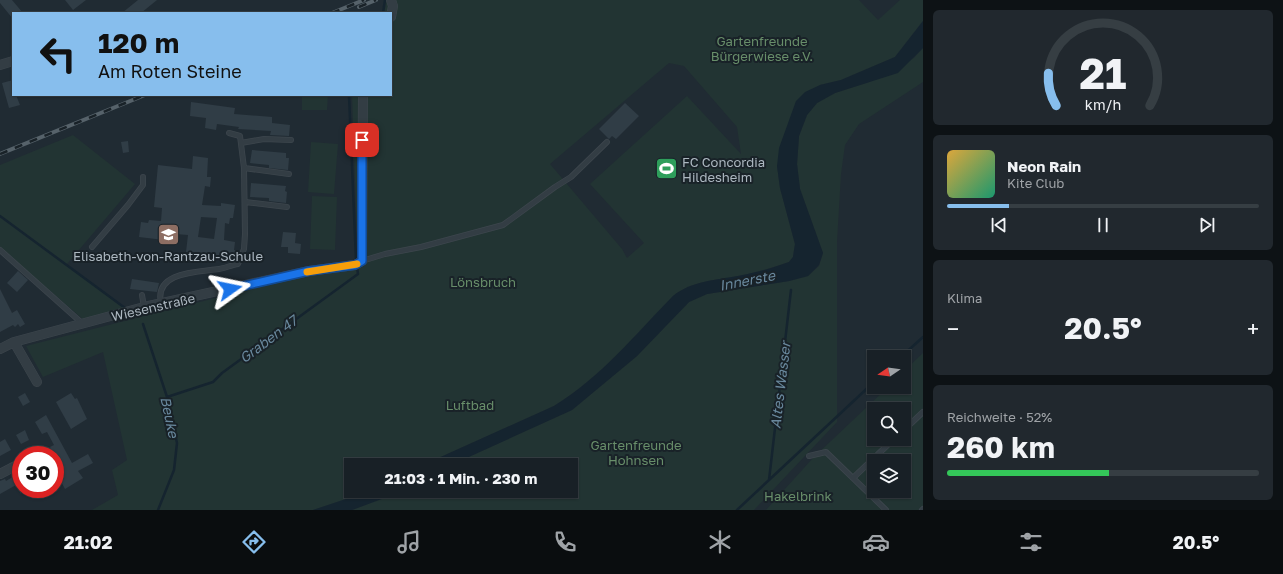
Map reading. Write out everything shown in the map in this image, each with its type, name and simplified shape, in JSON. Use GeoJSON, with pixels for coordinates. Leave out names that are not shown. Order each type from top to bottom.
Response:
{"type":"FeatureCollection","features":[{"type":"Feature","properties":{"kind":"street"},"geometry":{"type":"LineString","coordinates":[[391,0],[393,6],[392,12]]}},
{"type":"Feature","properties":{"kind":"street"},"geometry":{"type":"LineString","coordinates":[[0,65],[12,61]]}},
{"type":"Feature","properties":{"kind":"street"},"geometry":{"type":"LineString","coordinates":[[362,261],[363,96]]}},
{"type":"Feature","properties":{"kind":"street","name":"Wiesenstraße"},"geometry":{"type":"LineString","coordinates":[[0,349],[14,342],[144,307],[309,271],[355,265],[362,261]]}},
{"type":"Feature","properties":{"kind":"street"},"geometry":{"type":"LineString","coordinates":[[14,342],[37,382]]}},
{"type":"Feature","properties":{"kind":"street"},"geometry":{"type":"LineString","coordinates":[[0,474],[12,468]]}},
{"type":"Feature","properties":{"kind":"lane"},"geometry":{"type":"LineString","coordinates":[[161,304],[160,297],[163,287],[178,275],[197,270],[220,269],[238,264],[244,249],[245,202],[244,168],[241,143],[240,136],[229,133]]}},
{"type":"Feature","properties":{"kind":"lane"},"geometry":{"type":"LineString","coordinates":[[241,143],[264,139],[291,140]]}},
{"type":"Feature","properties":{"kind":"lane"},"geometry":{"type":"LineString","coordinates":[[362,261],[503,225],[571,177],[607,142]]}},
{"type":"Feature","properties":{"kind":"lane"},"geometry":{"type":"LineString","coordinates":[[244,168],[289,174]]}},
{"type":"Feature","properties":{"kind":"lane"},"geometry":{"type":"LineString","coordinates":[[92,247],[143,185],[143,177]]}},
{"type":"Feature","properties":{"kind":"lane"},"geometry":{"type":"LineString","coordinates":[[245,202],[287,207]]}},
{"type":"Feature","properties":{"kind":"lane"},"geometry":{"type":"LineString","coordinates":[[0,250],[83,324]]}},
{"type":"Feature","properties":{"kind":"lane"},"geometry":{"type":"LineString","coordinates":[[142,295],[144,307]]}},
{"type":"Feature","properties":{"kind":"lane"},"geometry":{"type":"LineString","coordinates":[[911,423],[923,412]]}},
{"type":"Feature","properties":{"kind":"lane"},"geometry":{"type":"LineString","coordinates":[[854,477],[887,446]]}},
{"type":"Feature","properties":{"kind":"lane"},"geometry":{"type":"LineString","coordinates":[[809,456],[826,452],[854,477],[886,510]]}},
{"type":"Feature","properties":{"kind":"green space","name":"Lönsbruch"},"geometry":{"type":"Polygon","coordinates":[[[384,0],[859,0],[878,20],[900,0],[923,0],[923,21],[895,57],[841,80],[820,85],[777,166],[780,188],[795,244],[793,257],[789,262],[751,273],[696,284],[680,291],[673,296],[617,355],[571,395],[554,406],[439,458],[344,458],[344,498],[349,498],[313,510],[92,510],[118,495],[112,470],[127,460],[103,352],[43,377],[26,346],[302,276],[358,268],[352,96],[392,96],[392,12],[382,12],[384,0]],[[669,63],[550,164],[622,249],[627,258],[644,243],[590,184],[687,96],[741,154],[737,127],[684,66],[669,63]]]}},
{"type":"Feature","properties":{"kind":"green space","name":"Gartenfreunde Hohnsen"},"geometry":{"type":"Polygon","coordinates":[[[923,48],[923,82],[859,124],[845,145],[841,174],[837,242],[837,422],[754,510],[352,510],[384,498],[578,498],[578,458],[466,458],[572,410],[637,356],[689,302],[707,294],[789,281],[808,276],[819,266],[823,253],[800,189],[797,164],[799,136],[807,115],[817,103],[835,93],[869,82],[914,58],[923,48]]]}},
{"type":"Feature","properties":{"kind":"green space"},"geometry":{"type":"Polygon","coordinates":[[[302,96],[328,96],[327,110],[302,110],[302,96]]]}},
{"type":"Feature","properties":{"kind":"green space"},"geometry":{"type":"Polygon","coordinates":[[[73,135],[135,184],[67,264],[126,310],[85,321],[0,248],[0,165],[73,135]]]}},
{"type":"Feature","properties":{"kind":"green space"},"geometry":{"type":"Polygon","coordinates":[[[311,142],[338,144],[334,194],[308,192],[311,142]]]}},
{"type":"Feature","properties":{"kind":"green space"},"geometry":{"type":"Polygon","coordinates":[[[312,196],[337,197],[335,250],[310,249],[312,196]]]}},
{"type":"Feature","properties":{"kind":"green space","name":"Hakelbrink"},"geometry":{"type":"Polygon","coordinates":[[[923,353],[923,510],[766,510],[813,458],[867,407],[867,446],[911,446],[911,402],[872,402],[881,394],[911,394],[911,364],[923,353]]]}},
{"type":"Feature","properties":{"kind":"water","name":"Innerste"},"geometry":{"type":"Polygon","coordinates":[[[923,21],[923,48],[898,73],[835,93],[817,103],[807,115],[799,136],[797,164],[800,189],[823,253],[819,265],[808,276],[789,281],[707,294],[689,302],[637,356],[572,410],[466,458],[439,458],[554,406],[571,395],[617,355],[673,296],[680,291],[696,284],[751,273],[789,262],[793,257],[795,244],[780,188],[777,166],[779,148],[796,101],[805,92],[820,85],[841,80],[895,57],[923,21]]]}},
{"type":"Feature","properties":{"kind":"water"},"geometry":{"type":"Polygon","coordinates":[[[349,498],[384,498],[352,510],[313,510],[349,498]]]}},
{"type":"Feature","properties":{"kind":"building"},"geometry":{"type":"Polygon","coordinates":[[[0,0],[12,0],[22,12],[12,12],[12,18],[0,3],[0,0]]]}},
{"type":"Feature","properties":{"kind":"building"},"geometry":{"type":"Polygon","coordinates":[[[65,0],[86,0],[73,10],[65,0]]]}},
{"type":"Feature","properties":{"kind":"building"},"geometry":{"type":"Polygon","coordinates":[[[138,0],[157,0],[142,12],[123,12],[138,0]]]}},
{"type":"Feature","properties":{"kind":"building"},"geometry":{"type":"Polygon","coordinates":[[[12,80],[12,96],[16,96],[20,105],[9,108],[2,83],[12,80]]]}},
{"type":"Feature","properties":{"kind":"building"},"geometry":{"type":"Polygon","coordinates":[[[191,102],[235,108],[234,114],[272,117],[272,123],[290,125],[289,136],[270,135],[271,131],[238,129],[239,127],[217,124],[216,130],[205,128],[206,118],[190,116],[191,102]]]}},
{"type":"Feature","properties":{"kind":"building"},"geometry":{"type":"Polygon","coordinates":[[[625,103],[639,116],[616,139],[612,136],[609,139],[599,129],[625,103]]]}},
{"type":"Feature","properties":{"kind":"building"},"geometry":{"type":"Polygon","coordinates":[[[128,141],[129,152],[123,153],[121,142],[128,141]]]}},
{"type":"Feature","properties":{"kind":"building"},"geometry":{"type":"Polygon","coordinates":[[[252,150],[286,153],[286,158],[289,158],[288,170],[269,168],[269,165],[250,163],[252,150]]]}},
{"type":"Feature","properties":{"kind":"building"},"geometry":{"type":"Polygon","coordinates":[[[193,156],[208,158],[207,177],[211,177],[210,187],[205,186],[202,205],[221,206],[221,203],[235,205],[233,218],[230,218],[229,224],[225,223],[224,240],[235,242],[234,250],[238,251],[236,258],[186,252],[188,235],[176,234],[176,237],[164,236],[164,240],[139,237],[141,222],[148,223],[149,220],[161,221],[162,208],[154,207],[158,165],[192,169],[193,156]],[[201,217],[198,237],[214,239],[217,218],[201,217]]]}},
{"type":"Feature","properties":{"kind":"building"},"geometry":{"type":"Polygon","coordinates":[[[251,183],[286,186],[286,203],[269,201],[269,198],[250,197],[251,183]]]}},
{"type":"Feature","properties":{"kind":"building"},"geometry":{"type":"Polygon","coordinates":[[[283,232],[296,233],[295,243],[301,244],[300,254],[288,253],[288,247],[281,247],[283,232]]]}},
{"type":"Feature","properties":{"kind":"building"},"geometry":{"type":"Polygon","coordinates":[[[18,271],[28,280],[17,292],[7,283],[18,271]]]}},
{"type":"Feature","properties":{"kind":"building"},"geometry":{"type":"Polygon","coordinates":[[[132,279],[159,283],[157,292],[130,289],[132,279]]]}},
{"type":"Feature","properties":{"kind":"building"},"geometry":{"type":"Polygon","coordinates":[[[0,289],[12,313],[17,310],[25,324],[20,327],[18,324],[15,327],[13,325],[0,332],[0,289]]]}},
{"type":"Feature","properties":{"kind":"building"},"geometry":{"type":"Polygon","coordinates":[[[25,393],[30,402],[23,406],[18,397],[25,393]]]}},
{"type":"Feature","properties":{"kind":"building"},"geometry":{"type":"Polygon","coordinates":[[[71,393],[75,399],[77,398],[87,419],[71,429],[56,402],[71,393]]]}},
{"type":"Feature","properties":{"kind":"building"},"geometry":{"type":"Polygon","coordinates":[[[46,415],[63,446],[52,446],[54,445],[47,432],[42,434],[35,422],[46,415]]]}},
{"type":"Feature","properties":{"kind":"building"},"geometry":{"type":"Polygon","coordinates":[[[25,430],[29,440],[21,444],[16,435],[25,430]]]}},
{"type":"Feature","properties":{"kind":"building"},"geometry":{"type":"Polygon","coordinates":[[[5,439],[11,450],[0,456],[0,442],[5,439]]]}},
{"type":"Feature","properties":{"kind":"building"},"geometry":{"type":"Polygon","coordinates":[[[64,448],[72,463],[88,454],[93,463],[78,471],[83,478],[65,489],[64,448]]]}},
{"type":"Feature","properties":{"kind":"building"},"geometry":{"type":"Polygon","coordinates":[[[12,477],[12,487],[0,494],[0,481],[5,479],[6,481],[12,477]]]}},
{"type":"Feature","properties":{"kind":"waterway","name":"Graben 47"},"geometry":{"type":"LineString","coordinates":[[383,12],[385,0]]}},
{"type":"Feature","properties":{"kind":"waterway","name":"Graben 47"},"geometry":{"type":"LineString","coordinates":[[349,96],[356,260]]}},
{"type":"Feature","properties":{"kind":"waterway","name":"Beuke"},"geometry":{"type":"LineString","coordinates":[[0,216],[125,308]]}},
{"type":"Feature","properties":{"kind":"waterway","name":"Graben 47"},"geometry":{"type":"LineString","coordinates":[[167,397],[213,382],[222,373],[358,274],[357,267]]}},
{"type":"Feature","properties":{"kind":"waterway","name":"Altes Wasser"},"geometry":{"type":"LineString","coordinates":[[737,510],[769,480],[791,290]]}},
{"type":"Feature","properties":{"kind":"waterway","name":"Beuke"},"geometry":{"type":"LineString","coordinates":[[143,324],[167,397],[177,443],[174,470],[158,510]]}},
{"type":"Feature","properties":{"kind":"waterway","name":"Altes Wasser"},"geometry":{"type":"LineString","coordinates":[[909,350],[923,337]]}},
{"type":"Feature","properties":{"kind":"waterway","name":"Altes Wasser"},"geometry":{"type":"LineString","coordinates":[[769,480],[867,389]]}},
{"type":"Feature","properties":{"kind":"railway"},"geometry":{"type":"LineString","coordinates":[[334,12],[364,0]]}},
{"type":"Feature","properties":{"kind":"railway"},"geometry":{"type":"LineString","coordinates":[[359,7],[376,0]]}},
{"type":"Feature","properties":{"kind":"railway"},"geometry":{"type":"LineString","coordinates":[[0,154],[143,96]]}},
{"type":"Feature","properties":{"kind":"slow traffic"},"geometry":{"type":"LineString","coordinates":[[307,272],[357,264]]}},
{"type":"Feature","properties":{"kind":"place","name":"FC Concordia Hildesheim"},"geometry":{"type":"Point","coordinates":[666,169]}},
{"type":"Feature","properties":{"kind":"place","name":"Elisabeth-von-Rantzau-Schule"},"geometry":{"type":"Point","coordinates":[168,234]}},
{"type":"Feature","properties":{"kind":"route"},"geometry":{"type":"LineString","coordinates":[[230,289],[309,271],[355,265],[362,261],[362,140]]}},
{"type":"Feature","properties":{"kind":"park label","name":"Gartenfreunde Bürgerwiese e.V."},"geometry":{"type":"Point","coordinates":[762,48]}},
{"type":"Feature","properties":{"kind":"park label","name":"Luftbad"},"geometry":{"type":"Point","coordinates":[470,405]}}]}
